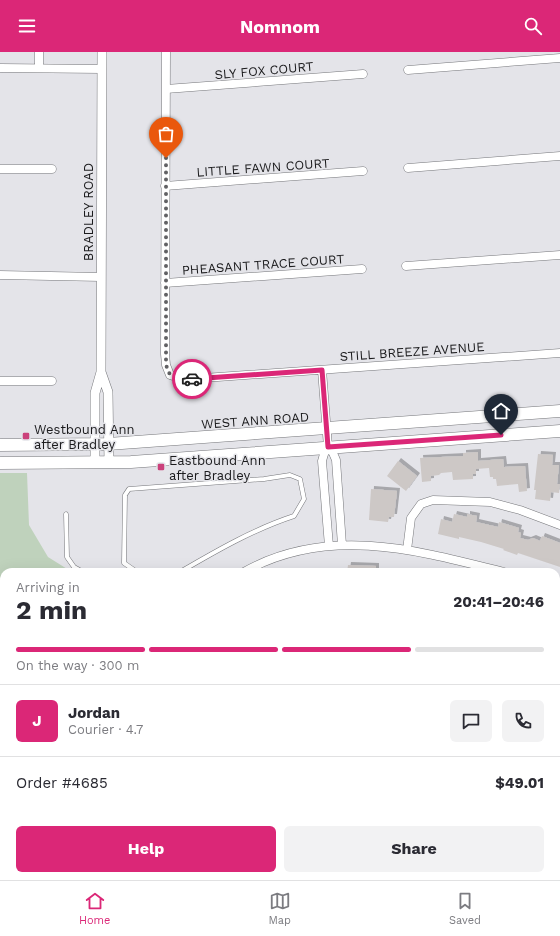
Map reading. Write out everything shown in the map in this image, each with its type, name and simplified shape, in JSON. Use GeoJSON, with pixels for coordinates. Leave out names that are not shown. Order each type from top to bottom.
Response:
{"type":"FeatureCollection","features":[{"type":"Feature","properties":{"kind":"main road","name":"WEST ANN ROAD"},"geometry":{"type":"LineString","coordinates":[[0,445],[108,444],[560,412]]}},
{"type":"Feature","properties":{"kind":"main road"},"geometry":{"type":"LineString","coordinates":[[0,463],[109,463],[560,431]]}},
{"type":"Feature","properties":{"kind":"street"},"geometry":{"type":"LineString","coordinates":[[39,52],[39,68]]}},
{"type":"Feature","properties":{"kind":"street","name":"BRADLEY ROAD"},"geometry":{"type":"LineString","coordinates":[[95,463],[95,392],[101,372],[102,52]]}},
{"type":"Feature","properties":{"kind":"street"},"geometry":{"type":"LineString","coordinates":[[165,283],[166,52]]}},
{"type":"Feature","properties":{"kind":"street"},"geometry":{"type":"LineString","coordinates":[[408,70],[560,58]]}},
{"type":"Feature","properties":{"kind":"street"},"geometry":{"type":"LineString","coordinates":[[0,68],[102,69]]}},
{"type":"Feature","properties":{"kind":"street","name":"SLY FOX COURT"},"geometry":{"type":"LineString","coordinates":[[166,89],[363,74]]}},
{"type":"Feature","properties":{"kind":"street"},"geometry":{"type":"LineString","coordinates":[[408,168],[560,156]]}},
{"type":"Feature","properties":{"kind":"street"},"geometry":{"type":"LineString","coordinates":[[0,169],[52,169]]}},
{"type":"Feature","properties":{"kind":"street","name":"LITTLE FAWN COURT"},"geometry":{"type":"LineString","coordinates":[[165,186],[363,171]]}},
{"type":"Feature","properties":{"kind":"street"},"geometry":{"type":"LineString","coordinates":[[406,266],[560,254]]}},
{"type":"Feature","properties":{"kind":"street","name":"PHEASANT TRACE COURT"},"geometry":{"type":"LineString","coordinates":[[165,283],[362,269]]}},
{"type":"Feature","properties":{"kind":"street"},"geometry":{"type":"LineString","coordinates":[[0,275],[101,277]]}},
{"type":"Feature","properties":{"kind":"street","name":"STILL BREEZE AVENUE"},"geometry":{"type":"LineString","coordinates":[[165,283],[166,365],[170,375],[179,378],[190,379],[560,353]]}},
{"type":"Feature","properties":{"kind":"street"},"geometry":{"type":"LineString","coordinates":[[322,370],[328,447],[322,461],[328,546]]}},
{"type":"Feature","properties":{"kind":"street","name":"BRADLEY ROAD"},"geometry":{"type":"LineString","coordinates":[[101,372],[108,392],[109,463]]}},
{"type":"Feature","properties":{"kind":"street"},"geometry":{"type":"LineString","coordinates":[[0,381],[52,381]]}},
{"type":"Feature","properties":{"kind":"street"},"geometry":{"type":"LineString","coordinates":[[328,447],[336,460],[342,545]]}},
{"type":"Feature","properties":{"kind":"street"},"geometry":{"type":"LineString","coordinates":[[407,550],[411,518],[421,504],[433,500],[490,502],[528,513],[560,525]]}},
{"type":"Feature","properties":{"kind":"street"},"geometry":{"type":"LineString","coordinates":[[252,568],[287,553],[307,548],[342,545],[407,550],[488,568]]}},
{"type":"Feature","properties":{"kind":"lane"},"geometry":{"type":"LineString","coordinates":[[131,568],[124,563],[126,494],[129,489],[264,480],[290,475],[300,479],[304,499],[294,516],[275,522],[187,568]]}},
{"type":"Feature","properties":{"kind":"lane"},"geometry":{"type":"LineString","coordinates":[[66,514],[67,557],[76,568]]}},
{"type":"Feature","properties":{"kind":"green space"},"geometry":{"type":"Polygon","coordinates":[[[0,473],[27,473],[29,525],[48,557],[66,568],[0,568],[0,473]]]}},
{"type":"Feature","properties":{"kind":"building"},"geometry":{"type":"Polygon","coordinates":[[[478,452],[478,461],[503,459],[504,467],[525,466],[527,491],[519,492],[518,484],[497,486],[496,479],[490,477],[489,468],[476,469],[476,474],[473,474],[473,479],[453,480],[452,472],[431,476],[431,481],[422,482],[420,458],[463,456],[463,453],[478,452]]]}},
{"type":"Feature","properties":{"kind":"building"},"geometry":{"type":"Polygon","coordinates":[[[538,454],[553,455],[552,465],[559,465],[557,484],[560,484],[559,493],[551,492],[550,501],[535,499],[536,490],[534,490],[538,454]]]}},
{"type":"Feature","properties":{"kind":"building"},"geometry":{"type":"Polygon","coordinates":[[[398,461],[417,476],[406,491],[387,476],[398,461]]]}},
{"type":"Feature","properties":{"kind":"building"},"geometry":{"type":"Polygon","coordinates":[[[371,489],[397,491],[394,517],[389,517],[388,522],[369,520],[371,489]]]}},
{"type":"Feature","properties":{"kind":"building"},"geometry":{"type":"Polygon","coordinates":[[[454,514],[467,517],[467,514],[477,516],[476,522],[498,527],[499,522],[519,528],[518,532],[521,533],[520,538],[528,540],[533,538],[540,541],[542,536],[560,543],[560,567],[518,553],[517,555],[503,550],[504,549],[481,542],[438,534],[441,519],[452,522],[454,514]]]}},
{"type":"Feature","properties":{"kind":"building"},"geometry":{"type":"Polygon","coordinates":[[[348,565],[376,566],[376,568],[348,568],[348,565]]]}},
{"type":"Feature","properties":{"kind":"way so far"},"geometry":{"type":"LineString","coordinates":[[166,158],[166,365],[170,375],[179,378],[192,379]]}},
{"type":"Feature","properties":{"kind":"place","name":"Westbound Ann after Bradley"},"geometry":{"type":"Point","coordinates":[26,436]}},
{"type":"Feature","properties":{"kind":"place","name":"Eastbound Ann after Bradley"},"geometry":{"type":"Point","coordinates":[161,467]}},
{"type":"Feature","properties":{"kind":"route"},"geometry":{"type":"LineString","coordinates":[[192,379],[322,370],[328,447],[501,435]]}}]}
